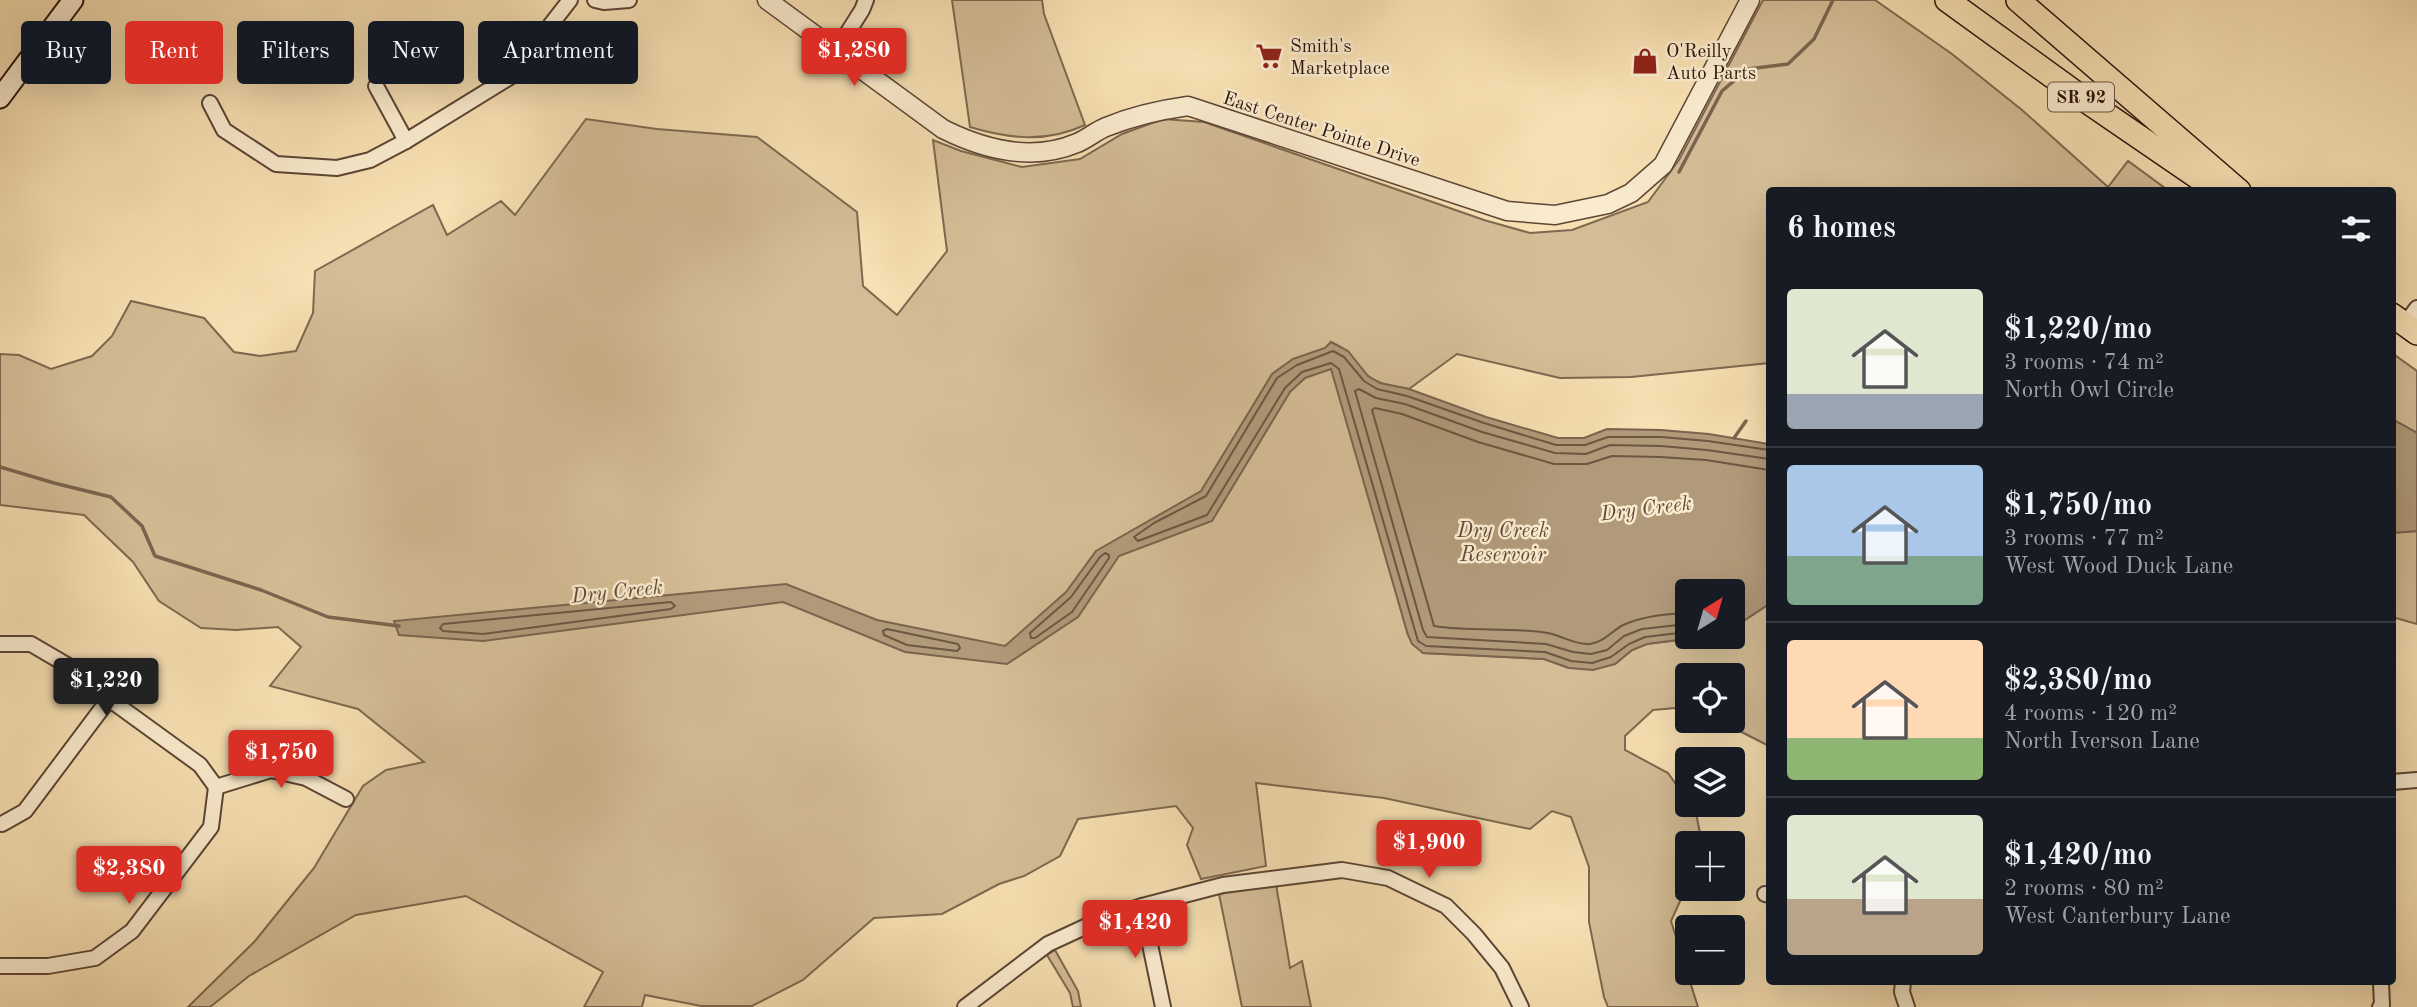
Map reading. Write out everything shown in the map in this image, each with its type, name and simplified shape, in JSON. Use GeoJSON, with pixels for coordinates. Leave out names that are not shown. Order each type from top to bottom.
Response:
{"type":"FeatureCollection","features":[{"type":"Feature","properties":{"kind":"main road","name":"SR 92"},"geometry":{"type":"LineString","coordinates":[[1947,0],[2212,187]]}},
{"type":"Feature","properties":{"kind":"main road","name":"SR 92"},"geometry":{"type":"LineString","coordinates":[[2018,0],[2234,187]]}},
{"type":"Feature","properties":{"kind":"main road"},"geometry":{"type":"LineString","coordinates":[[0,98],[68,1]]}},
{"type":"Feature","properties":{"kind":"street"},"geometry":{"type":"LineString","coordinates":[[210,103],[224,130],[276,164],[337,168],[370,160],[510,77],[570,0]]}},
{"type":"Feature","properties":{"kind":"street"},"geometry":{"type":"LineString","coordinates":[[595,0],[629,0]]}},
{"type":"Feature","properties":{"kind":"street","name":"East Center Pointe Drive"},"geometry":{"type":"LineString","coordinates":[[767,0],[920,114],[964,140],[1000,151],[1047,151],[1077,143],[1103,128],[1152,111],[1188,106],[1507,211],[1555,215],[1608,204],[1631,193],[1663,165],[1750,0]]}},
{"type":"Feature","properties":{"kind":"street"},"geometry":{"type":"LineString","coordinates":[[836,51],[866,0]]}},
{"type":"Feature","properties":{"kind":"street"},"geometry":{"type":"LineString","coordinates":[[376,86],[406,141]]}},
{"type":"Feature","properties":{"kind":"street"},"geometry":{"type":"LineString","coordinates":[[0,644],[31,644],[72,668],[109,699],[200,765],[216,787],[211,827],[132,931],[95,958],[48,966],[0,966]]}},
{"type":"Feature","properties":{"kind":"street"},"geometry":{"type":"LineString","coordinates":[[2,824],[24,811],[109,699]]}},
{"type":"Feature","properties":{"kind":"street"},"geometry":{"type":"LineString","coordinates":[[216,787],[271,770],[306,778],[346,799]]}},
{"type":"Feature","properties":{"kind":"street"},"geometry":{"type":"LineString","coordinates":[[2396,782],[2417,780]]}},
{"type":"Feature","properties":{"kind":"street"},"geometry":{"type":"LineString","coordinates":[[969,1006],[1048,944],[1102,919],[1223,885],[1342,870],[1388,878],[1446,906],[1502,968],[1521,1007]]}},
{"type":"Feature","properties":{"kind":"street"},"geometry":{"type":"LineString","coordinates":[[1142,906],[1163,1007]]}},
{"type":"Feature","properties":{"kind":"street"},"geometry":{"type":"LineString","coordinates":[[1903,985],[1907,1007]]}},
{"type":"Feature","properties":{"kind":"street"},"geometry":{"type":"LineString","coordinates":[[2380,1007],[2381,985]]}},
{"type":"Feature","properties":{"kind":"shaded area"},"geometry":{"type":"Polygon","coordinates":[[[952,0],[1042,0],[1044,14],[1085,125],[1042,137],[999,134],[970,127],[952,0]]]}},
{"type":"Feature","properties":{"kind":"shaded area"},"geometry":{"type":"Polygon","coordinates":[[[1763,0],[1875,0],[1952,54],[2022,110],[2108,187],[1766,187],[1766,363],[1631,377],[1560,378],[1457,354],[1409,389],[1387,385],[1371,378],[1338,345],[1331,342],[1326,348],[1408,635],[1423,653],[1544,659],[1569,668],[1615,664],[1632,650],[1647,644],[1675,640],[1675,649],[1745,649],[1745,620],[1766,606],[1766,744],[1744,733],[1745,663],[1675,663],[1675,708],[1653,710],[1625,736],[1625,750],[1668,773],[1675,783],[1675,817],[1697,817],[1700,831],[1675,831],[1675,901],[1680,901],[1671,921],[1675,934],[1675,985],[1691,985],[1698,1007],[1608,1007],[1589,922],[1589,867],[1571,817],[1552,811],[1530,829],[1384,798],[1256,783],[1266,866],[1201,879],[1187,845],[1193,828],[1176,806],[1078,819],[1060,856],[942,914],[874,918],[803,980],[752,1006],[701,1006],[645,995],[642,1007],[584,1007],[603,972],[466,896],[356,915],[249,976],[210,1007],[188,1007],[255,941],[314,868],[363,786],[386,770],[424,762],[358,709],[270,686],[301,647],[278,627],[236,630],[201,628],[159,601],[133,562],[84,515],[0,505],[0,354],[19,355],[51,369],[92,356],[112,336],[131,301],[204,318],[234,352],[260,356],[296,351],[313,313],[315,271],[433,205],[447,235],[501,201],[515,215],[586,119],[657,129],[757,137],[857,212],[863,286],[897,315],[947,251],[933,140],[961,151],[1022,167],[1080,159],[1122,134],[1163,119],[1204,122],[1484,220],[1530,233],[1572,230],[1648,202],[1679,160],[1763,0]]]}},
{"type":"Feature","properties":{"kind":"shaded area"},"geometry":{"type":"Polygon","coordinates":[[[2128,161],[2164,187],[2108,187],[2128,161]]]}},
{"type":"Feature","properties":{"kind":"shaded area"},"geometry":{"type":"Polygon","coordinates":[[[2396,356],[2417,371],[2417,433],[2396,421],[2396,356]]]}},
{"type":"Feature","properties":{"kind":"shaded area"},"geometry":{"type":"Polygon","coordinates":[[[2417,531],[2417,624],[2396,618],[2396,533],[2417,531]]]}},
{"type":"Feature","properties":{"kind":"shaded area"},"geometry":{"type":"Polygon","coordinates":[[[1276,884],[1290,968],[1302,961],[1311,1007],[1242,1007],[1219,894],[1276,884]]]}},
{"type":"Feature","properties":{"kind":"shaded area"},"geometry":{"type":"Polygon","coordinates":[[[1055,950],[1078,991],[1081,1007],[1073,1007],[1070,993],[1047,955],[1055,950]]]}},
{"type":"Feature","properties":{"kind":"water","name":"Dry Creek Reservoir"},"geometry":{"type":"Polygon","coordinates":[[[1331,342],[1348,351],[1368,376],[1380,383],[1409,389],[1486,417],[1558,438],[1584,438],[1607,429],[1661,430],[1709,434],[1766,444],[1766,606],[1745,620],[1745,579],[1675,579],[1675,640],[1647,644],[1632,650],[1615,664],[1593,670],[1569,668],[1544,659],[1423,653],[1412,644],[1408,635],[1331,369],[1305,378],[1290,392],[1212,521],[1119,556],[1078,617],[1007,664],[905,652],[783,602],[483,641],[399,635],[394,621],[786,584],[877,620],[1005,646],[1066,592],[1096,551],[1201,491],[1272,374],[1293,359],[1325,348],[1331,342]]]}},
{"type":"Feature","properties":{"kind":"water"},"geometry":{"type":"Polygon","coordinates":[[[2396,421],[2417,433],[2417,531],[2396,533],[2396,421]]]}},
{"type":"Feature","properties":{"kind":"waterway"},"geometry":{"type":"LineString","coordinates":[[1679,172],[1722,91],[1748,69],[1788,64],[1814,39],[1833,0]]}},
{"type":"Feature","properties":{"kind":"waterway"},"geometry":{"type":"LineString","coordinates":[[1734,438],[1746,421]]}},
{"type":"Feature","properties":{"kind":"waterway","name":"Dry Creek"},"geometry":{"type":"LineString","coordinates":[[0,467],[111,497],[142,526],[155,556],[261,590],[328,617],[399,626]]}},
{"type":"Feature","properties":{"kind":"place","name":"Smith's Marketplace"},"geometry":{"type":"Point","coordinates":[1269,56]}},
{"type":"Feature","properties":{"kind":"place","name":"O'Reilly Auto Parts"},"geometry":{"type":"Point","coordinates":[1645,61]}}]}
